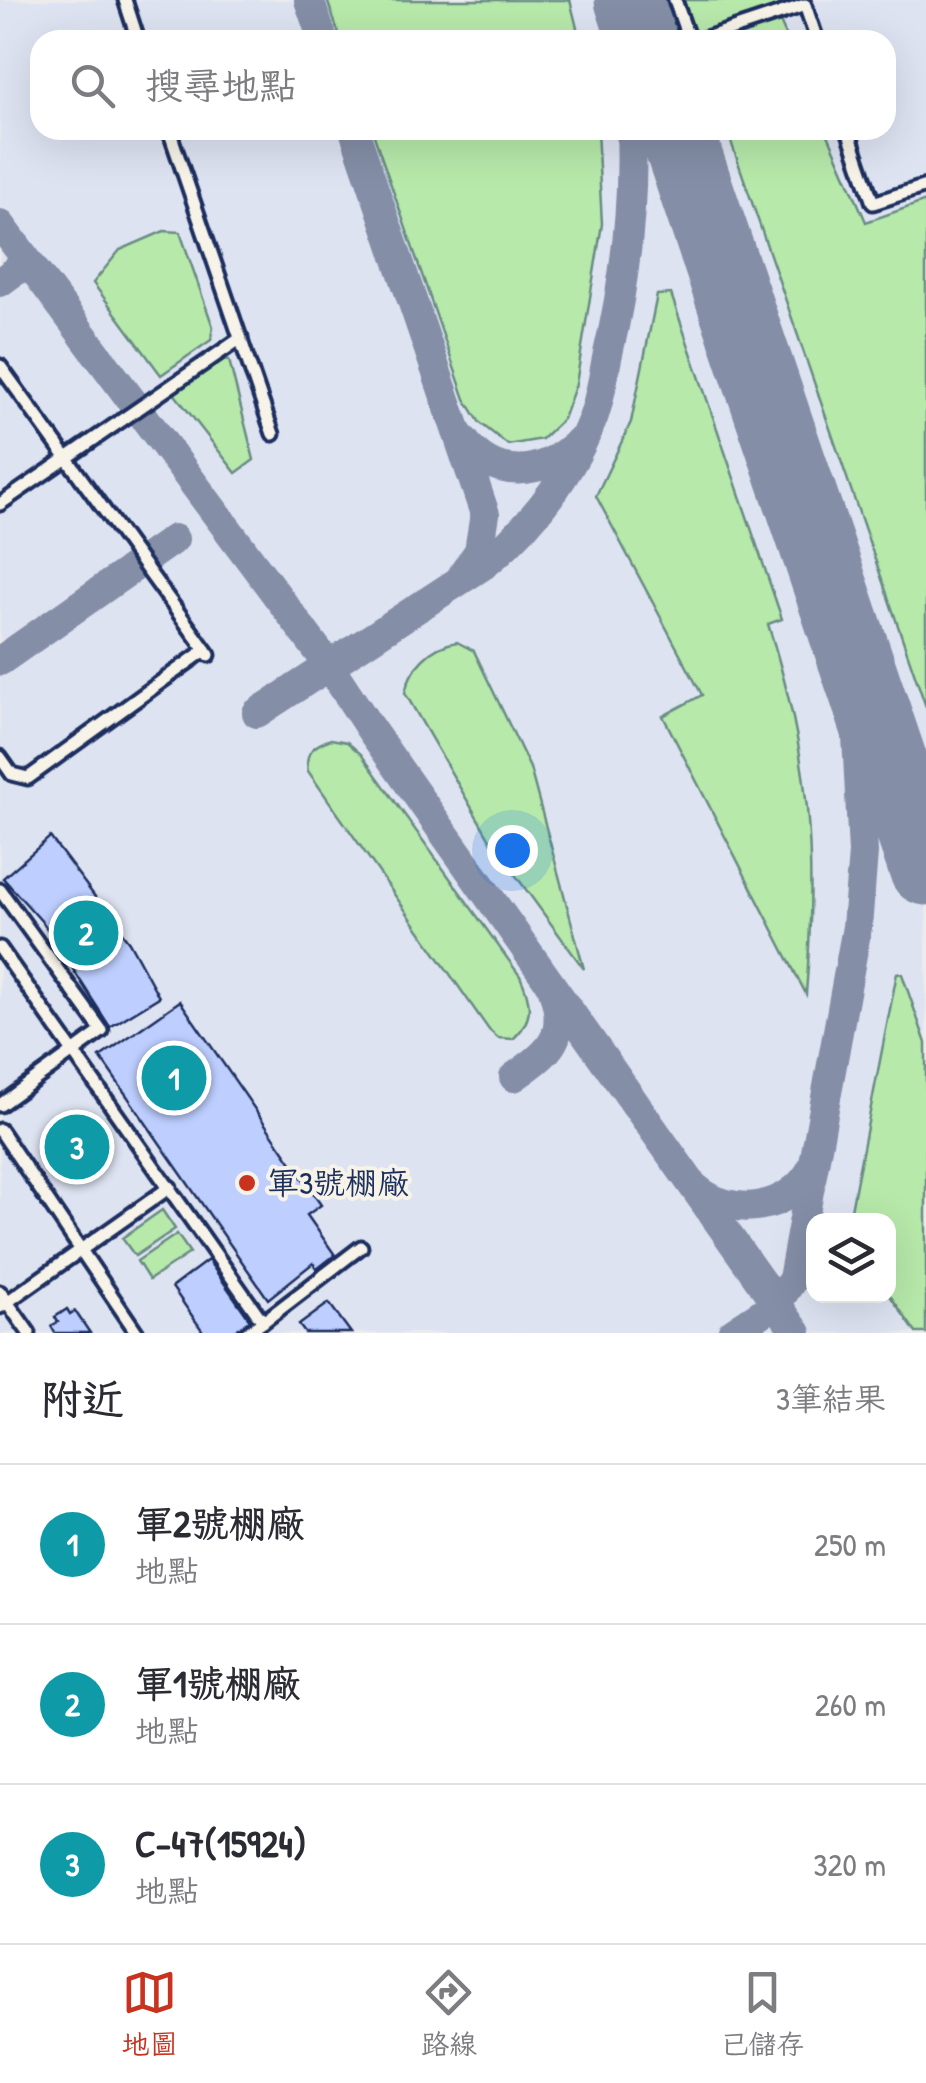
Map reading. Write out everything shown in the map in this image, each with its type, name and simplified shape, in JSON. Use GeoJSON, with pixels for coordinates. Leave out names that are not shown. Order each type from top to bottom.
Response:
{"type":"FeatureCollection","features":[{"type":"Feature","properties":{"kind":"lane"},"geometry":{"type":"LineString","coordinates":[[125,0],[135,30]]}},
{"type":"Feature","properties":{"kind":"lane"},"geometry":{"type":"LineString","coordinates":[[675,0],[686,30]]}},
{"type":"Feature","properties":{"kind":"lane"},"geometry":{"type":"LineString","coordinates":[[730,30],[805,5],[814,30]]}},
{"type":"Feature","properties":{"kind":"lane"},"geometry":{"type":"LineString","coordinates":[[172,140],[273,434]]}},
{"type":"Feature","properties":{"kind":"lane"},"geometry":{"type":"LineString","coordinates":[[851,140],[873,203],[926,186]]}},
{"type":"Feature","properties":{"kind":"lane"},"geometry":{"type":"LineString","coordinates":[[0,504],[240,338]]}},
{"type":"Feature","properties":{"kind":"lane"},"geometry":{"type":"LineString","coordinates":[[0,366],[207,653],[28,778],[12,774],[0,757]]}},
{"type":"Feature","properties":{"kind":"lane"},"geometry":{"type":"LineString","coordinates":[[0,890],[102,1031],[0,1105]]}},
{"type":"Feature","properties":{"kind":"lane"},"geometry":{"type":"LineString","coordinates":[[0,948],[263,1322]]}},
{"type":"Feature","properties":{"kind":"lane"},"geometry":{"type":"LineString","coordinates":[[0,1130],[138,1333]]}},
{"type":"Feature","properties":{"kind":"lane"},"geometry":{"type":"LineString","coordinates":[[29,1333],[2,1301],[170,1187]]}},
{"type":"Feature","properties":{"kind":"lane"},"geometry":{"type":"LineString","coordinates":[[248,1333],[361,1247]]}},
{"type":"Feature","properties":{"kind":"shaded area"},"geometry":{"type":"Polygon","coordinates":[[[0,0],[926,0],[926,1333],[0,1333],[0,0]]]}},
{"type":"Feature","properties":{"kind":"green space"},"geometry":{"type":"Polygon","coordinates":[[[327,0],[570,0],[578,30],[338,30],[327,0]]]}},
{"type":"Feature","properties":{"kind":"green space"},"geometry":{"type":"Polygon","coordinates":[[[682,0],[781,0],[778,17],[784,30],[692,30],[682,0]]]}},
{"type":"Feature","properties":{"kind":"green space"},"geometry":{"type":"Polygon","coordinates":[[[375,140],[598,140],[602,224],[576,384],[563,419],[542,439],[508,445],[480,423],[465,399],[375,140]]]}},
{"type":"Feature","properties":{"kind":"green space"},"geometry":{"type":"Polygon","coordinates":[[[730,140],[830,140],[866,222],[926,201],[926,707],[730,140]]]}},
{"type":"Feature","properties":{"kind":"green space"},"geometry":{"type":"Polygon","coordinates":[[[164,231],[180,232],[213,327],[211,340],[161,375],[93,283],[120,250],[164,231]]]}},
{"type":"Feature","properties":{"kind":"green space"},"geometry":{"type":"Polygon","coordinates":[[[671,294],[782,619],[768,624],[793,719],[807,807],[811,897],[806,994],[663,716],[702,695],[596,496],[631,422],[657,295],[671,294]]]}},
{"type":"Feature","properties":{"kind":"green space"},"geometry":{"type":"Polygon","coordinates":[[[220,358],[229,360],[254,460],[236,473],[173,392],[220,358]]]}},
{"type":"Feature","properties":{"kind":"green space"},"geometry":{"type":"Polygon","coordinates":[[[457,642],[474,651],[530,768],[584,969],[492,843],[405,693],[423,659],[457,642]]]}},
{"type":"Feature","properties":{"kind":"green space"},"geometry":{"type":"Polygon","coordinates":[[[331,739],[347,742],[361,754],[520,976],[529,1009],[525,1024],[513,1039],[498,1038],[489,1030],[308,771],[312,750],[331,739]]]}},
{"type":"Feature","properties":{"kind":"green space"},"geometry":{"type":"Polygon","coordinates":[[[897,973],[902,974],[926,1043],[926,1333],[916,1333],[895,1303],[896,1213],[850,1213],[897,973]]]}},
{"type":"Feature","properties":{"kind":"green space"},"geometry":{"type":"Polygon","coordinates":[[[162,1210],[175,1229],[135,1256],[122,1238],[162,1210]]]}},
{"type":"Feature","properties":{"kind":"green space"},"geometry":{"type":"Polygon","coordinates":[[[177,1234],[190,1253],[149,1280],[137,1261],[177,1234]]]}},
{"type":"Feature","properties":{"kind":"building"},"geometry":{"type":"Polygon","coordinates":[[[50,837],[129,942],[159,997],[110,1027],[44,924],[3,878],[50,837]]]}},
{"type":"Feature","properties":{"kind":"building"},"geometry":{"type":"Polygon","coordinates":[[[180,1001],[321,1205],[307,1215],[335,1255],[317,1269],[313,1263],[268,1299],[100,1057],[180,1001]]]}},
{"type":"Feature","properties":{"kind":"building"},"geometry":{"type":"Polygon","coordinates":[[[208,1260],[250,1320],[232,1333],[204,1333],[172,1287],[208,1260]]]}},
{"type":"Feature","properties":{"kind":"building"},"geometry":{"type":"Polygon","coordinates":[[[329,1303],[351,1333],[305,1333],[299,1325],[329,1303]]]}},
{"type":"Feature","properties":{"kind":"building"},"geometry":{"type":"Polygon","coordinates":[[[67,1309],[70,1314],[75,1311],[90,1333],[55,1333],[51,1326],[58,1322],[55,1317],[67,1309]]]}},
{"type":"Feature","properties":{"kind":"taxiway"},"geometry":{"type":"LineString","coordinates":[[309,0],[320,30]]}},
{"type":"Feature","properties":{"kind":"taxiway"},"geometry":{"type":"LineString","coordinates":[[618,0],[622,30]]}},
{"type":"Feature","properties":{"kind":"taxiway"},"geometry":{"type":"LineString","coordinates":[[357,140],[485,514],[479,551],[463,574]]}},
{"type":"Feature","properties":{"kind":"taxiway"},"geometry":{"type":"LineString","coordinates":[[257,713],[485,564],[534,516],[561,479],[593,418],[613,330],[629,216],[631,140]]}},
{"type":"Feature","properties":{"kind":"taxiway"},"geometry":{"type":"LineString","coordinates":[[0,224],[328,664],[797,1333]]}},
{"type":"Feature","properties":{"kind":"taxiway"},"geometry":{"type":"LineString","coordinates":[[0,282],[26,263]]}},
{"type":"Feature","properties":{"kind":"taxiway"},"geometry":{"type":"LineString","coordinates":[[463,439],[489,462],[518,470],[548,462],[577,443]]}},
{"type":"Feature","properties":{"kind":"taxiway"},"geometry":{"type":"LineString","coordinates":[[0,661],[174,539]]}},
{"type":"Feature","properties":{"kind":"taxiway"},"geometry":{"type":"LineString","coordinates":[[732,1333],[777,1303],[793,1279],[857,927],[863,853],[855,698],[838,609]]}},
{"type":"Feature","properties":{"kind":"taxiway"},"geometry":{"type":"LineString","coordinates":[[514,1077],[553,1042],[559,1020],[553,990]]}},
{"type":"Feature","properties":{"kind":"taxiway"},"geometry":{"type":"LineString","coordinates":[[696,1188],[726,1204],[760,1206],[790,1193],[813,1166]]}},
{"type":"Feature","properties":{"kind":"runway"},"geometry":{"type":"LineString","coordinates":[[632,0],[642,30]]}},
{"type":"Feature","properties":{"kind":"runway"},"geometry":{"type":"LineString","coordinates":[[679,140],[926,868]]}},
{"type":"Feature","properties":{"kind":"place","name":"軍1號棚廠"},"geometry":{"type":"Point","coordinates":[86,933]}},
{"type":"Feature","properties":{"kind":"place","name":"軍2號棚廠"},"geometry":{"type":"Point","coordinates":[174,1078]}},
{"type":"Feature","properties":{"kind":"place","name":"C-47(15924)"},"geometry":{"type":"Point","coordinates":[77,1147]}},
{"type":"Feature","properties":{"kind":"place","name":"軍3號棚廠"},"geometry":{"type":"Point","coordinates":[247,1183]}}]}
